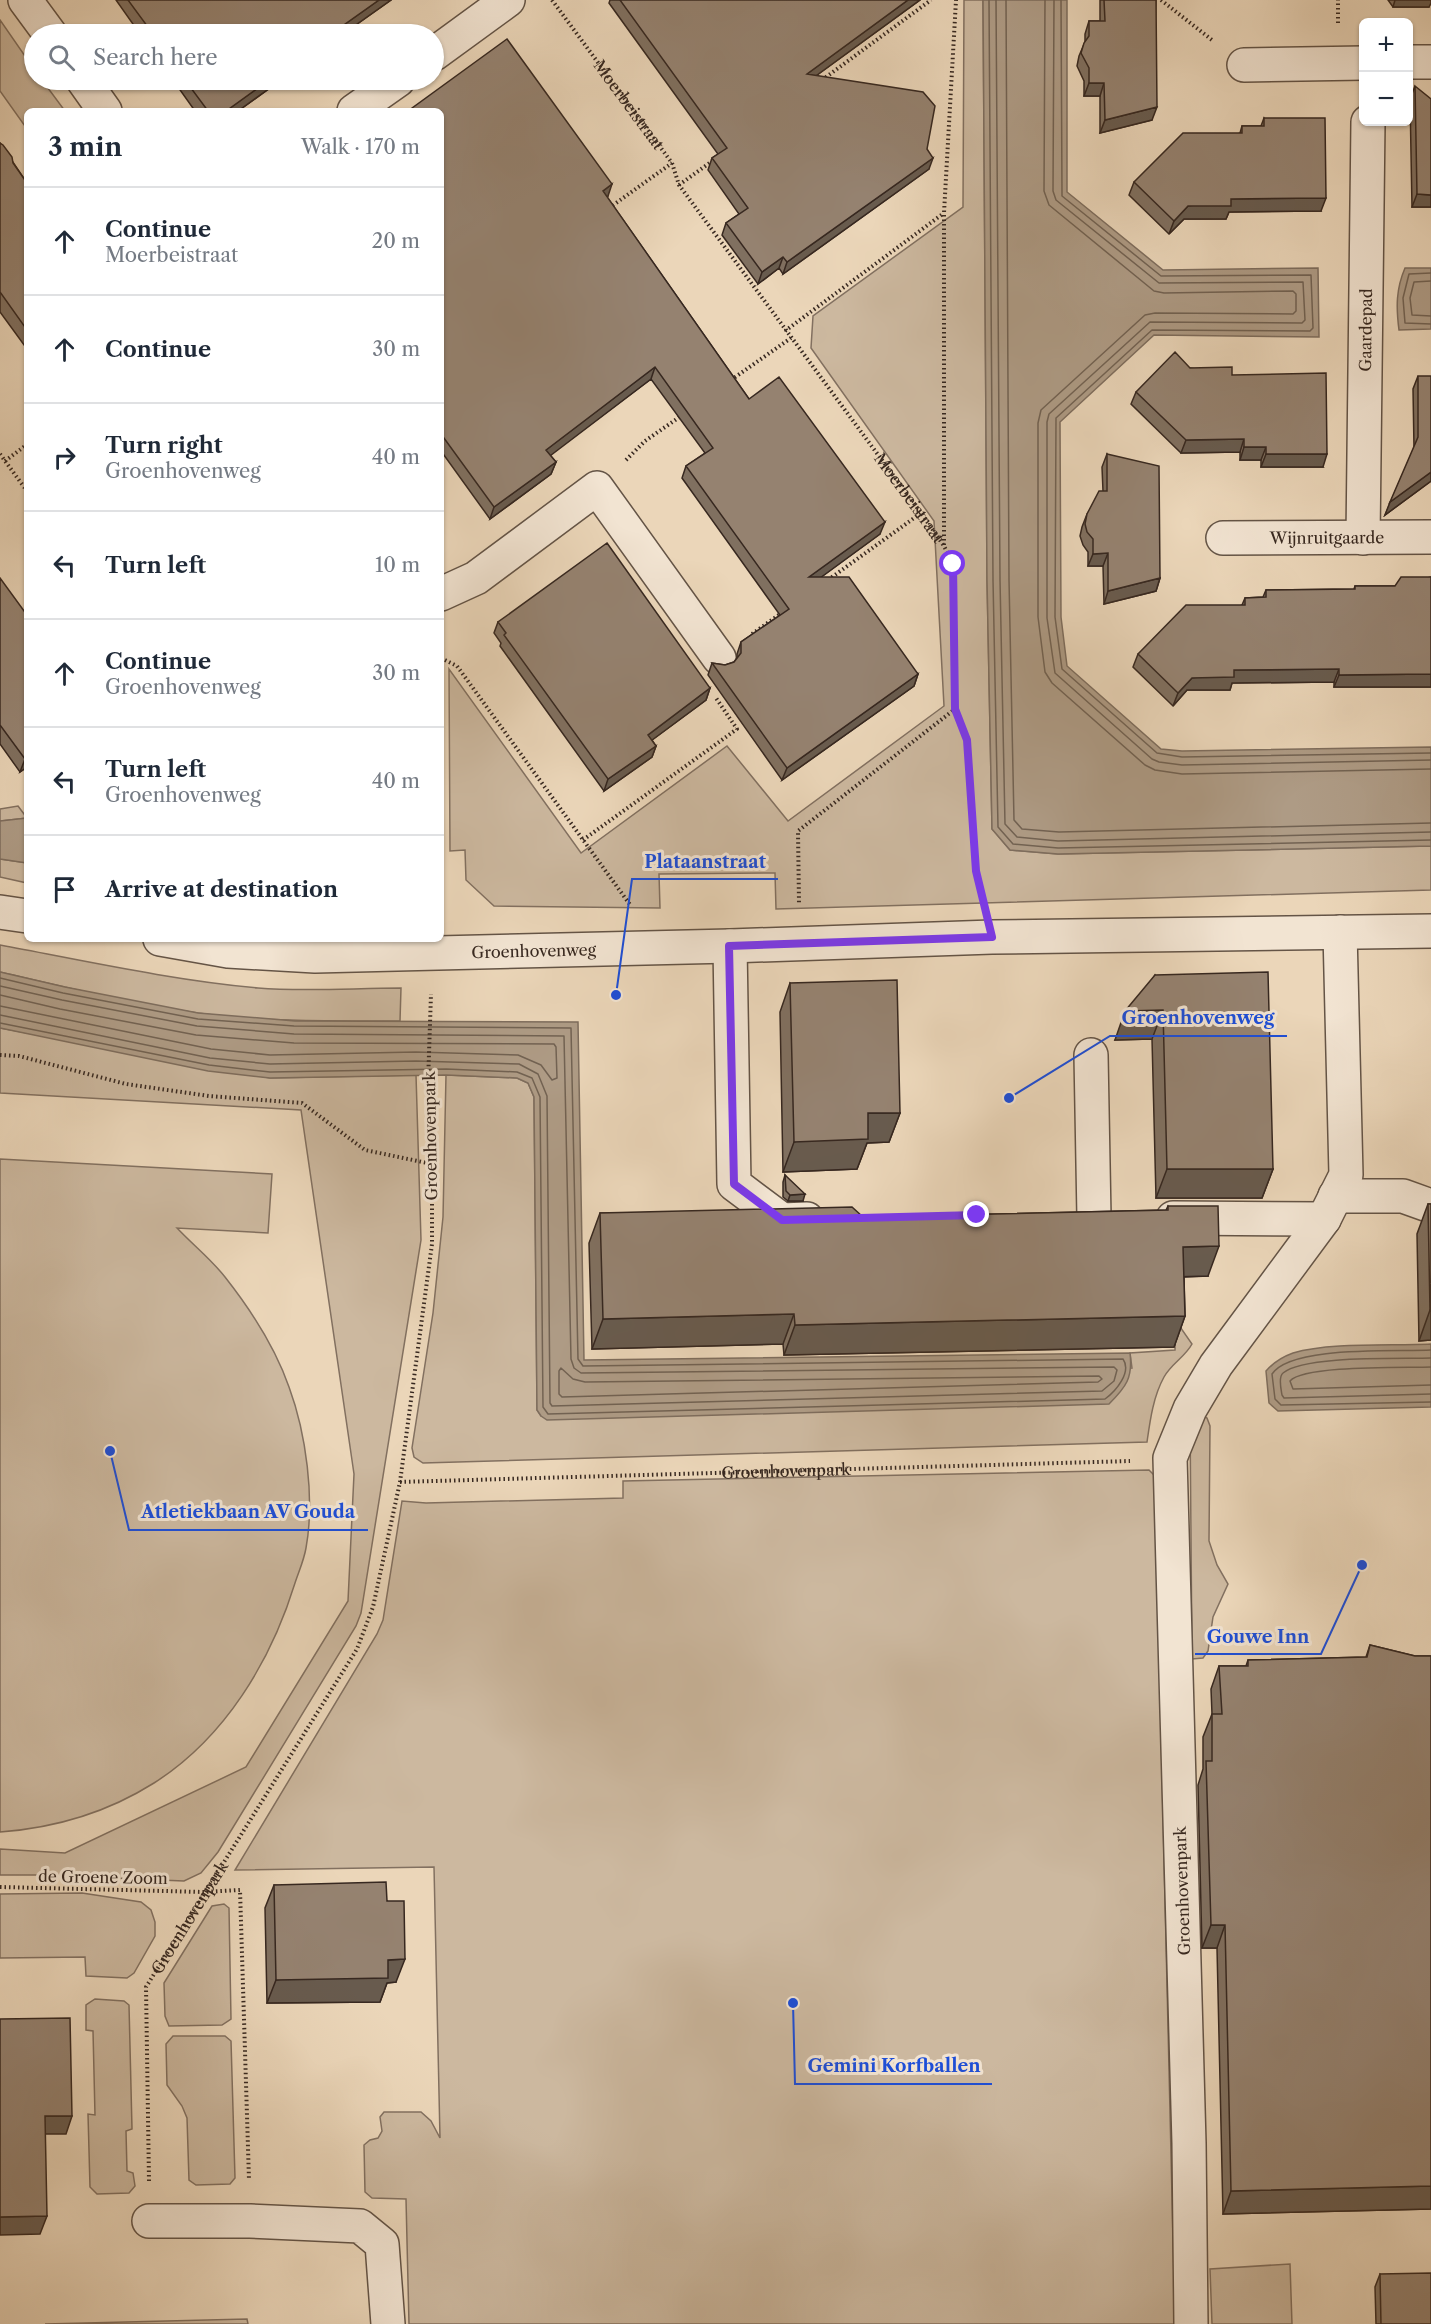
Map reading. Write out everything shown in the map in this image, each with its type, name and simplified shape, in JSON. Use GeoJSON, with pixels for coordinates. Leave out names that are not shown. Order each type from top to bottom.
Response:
{"type":"FeatureCollection","features":[{"type":"Feature","properties":{"kind":"street"},"geometry":{"type":"LineString","coordinates":[[25,0],[43,24]]}},
{"type":"Feature","properties":{"kind":"street"},"geometry":{"type":"LineString","coordinates":[[444,47],[508,0]]}},
{"type":"Feature","properties":{"kind":"street"},"geometry":{"type":"LineString","coordinates":[[1413,62],[1431,62]]}},
{"type":"Feature","properties":{"kind":"street"},"geometry":{"type":"LineString","coordinates":[[1244,65],[1359,63]]}},
{"type":"Feature","properties":{"kind":"street"},"geometry":{"type":"LineString","coordinates":[[89,90],[103,108]]}},
{"type":"Feature","properties":{"kind":"street"},"geometry":{"type":"LineString","coordinates":[[358,108],[384,90]]}},
{"type":"Feature","properties":{"kind":"street","name":"Gaardepad"},"geometry":{"type":"LineString","coordinates":[[1363,538],[1368,126]]}},
{"type":"Feature","properties":{"kind":"street"},"geometry":{"type":"LineString","coordinates":[[444,593],[476,578],[597,488],[719,658]]}},
{"type":"Feature","properties":{"kind":"street","name":"Wijnruitgaarde"},"geometry":{"type":"LineString","coordinates":[[1223,538],[1431,537]]}},
{"type":"Feature","properties":{"kind":"street"},"geometry":{"type":"LineString","coordinates":[[0,912],[24,916]]}},
{"type":"Feature","properties":{"kind":"street","name":"Groenhovenweg"},"geometry":{"type":"LineString","coordinates":[[177,942],[228,951],[315,956],[431,945],[640,948],[992,937],[1431,931]]}},
{"type":"Feature","properties":{"kind":"street"},"geometry":{"type":"LineString","coordinates":[[1330,1208],[1346,1175],[1340,932]]}},
{"type":"Feature","properties":{"kind":"street"},"geometry":{"type":"LineString","coordinates":[[729,946],[734,1184],[782,1220],[839,1219]]}},
{"type":"Feature","properties":{"kind":"street"},"geometry":{"type":"LineString","coordinates":[[1091,1055],[1082,1218],[1268,1217],[1403,1196],[1431,1206]]}},
{"type":"Feature","properties":{"kind":"street","name":"Groenhovenpark"},"geometry":{"type":"LineString","coordinates":[[1191,2324],[1189,2144],[1170,1458],[1190,1409],[1216,1365],[1330,1208]]}},
{"type":"Feature","properties":{"kind":"street"},"geometry":{"type":"LineString","coordinates":[[149,2221],[250,2221],[360,2226],[382,2244],[388,2324]]}},
{"type":"Feature","properties":{"kind":"path","name":"Moerbeistraat"},"geometry":{"type":"LineString","coordinates":[[552,0],[672,163],[679,185],[944,546],[953,564],[955,709]]}},
{"type":"Feature","properties":{"kind":"path"},"geometry":{"type":"LineString","coordinates":[[819,82],[931,0]]}},
{"type":"Feature","properties":{"kind":"path"},"geometry":{"type":"LineString","coordinates":[[944,546],[945,213],[956,0]]}},
{"type":"Feature","properties":{"kind":"path"},"geometry":{"type":"LineString","coordinates":[[1161,0],[1244,65]]}},
{"type":"Feature","properties":{"kind":"path"},"geometry":{"type":"LineString","coordinates":[[679,185],[717,158]]}},
{"type":"Feature","properties":{"kind":"path"},"geometry":{"type":"LineString","coordinates":[[604,211],[672,163]]}},
{"type":"Feature","properties":{"kind":"path"},"geometry":{"type":"LineString","coordinates":[[785,331],[945,213]]}},
{"type":"Feature","properties":{"kind":"path"},"geometry":{"type":"LineString","coordinates":[[723,386],[790,338]]}},
{"type":"Feature","properties":{"kind":"path"},"geometry":{"type":"LineString","coordinates":[[597,488],[645,441],[684,414]]}},
{"type":"Feature","properties":{"kind":"path"},"geometry":{"type":"LineString","coordinates":[[5,461],[24,447]]}},
{"type":"Feature","properties":{"kind":"path"},"geometry":{"type":"LineString","coordinates":[[0,454],[24,487]]}},
{"type":"Feature","properties":{"kind":"path"},"geometry":{"type":"LineString","coordinates":[[444,660],[457,666],[638,916],[640,948]]}},
{"type":"Feature","properties":{"kind":"path"},"geometry":{"type":"LineString","coordinates":[[799,944],[798,831],[955,709],[967,740],[976,871],[992,937]]}},
{"type":"Feature","properties":{"kind":"path","name":"Groenhovenpark"},"geometry":{"type":"LineString","coordinates":[[149,2221],[146,1987],[357,1649],[372,1607],[400,1482],[432,1244],[432,1164],[427,1113],[430,1004]]}},
{"type":"Feature","properties":{"kind":"path"},"geometry":{"type":"LineString","coordinates":[[0,1055],[19,1056],[126,1084],[209,1096],[302,1103],[365,1150],[432,1164]]}},
{"type":"Feature","properties":{"kind":"path","name":"Groenhovenpark"},"geometry":{"type":"LineString","coordinates":[[400,1482],[1116,1462],[1170,1458]]}},
{"type":"Feature","properties":{"kind":"path","name":"de Groene Zoom"},"geometry":{"type":"LineString","coordinates":[[0,1887],[204,1892],[240,1890],[250,2221]]}},
{"type":"Feature","properties":{"kind":"shaded area"},"geometry":{"type":"Polygon","coordinates":[[[964,0],[983,0],[987,580],[992,829],[1010,850],[1058,854],[1431,846],[1431,890],[776,909],[775,873],[659,874],[660,908],[494,906],[466,880],[465,850],[450,851],[449,669],[581,853],[727,746],[788,821],[944,706],[934,521],[811,348],[813,316],[963,207],[964,0]]]}},
{"type":"Feature","properties":{"kind":"shaded area"},"geometry":{"type":"Polygon","coordinates":[[[0,20],[24,55],[24,90],[49,90],[63,108],[24,108],[24,125],[0,91],[0,20]]]}},
{"type":"Feature","properties":{"kind":"shaded area"},"geometry":{"type":"Polygon","coordinates":[[[18,806],[24,814],[24,818],[0,821],[0,809],[18,806]]]}},
{"type":"Feature","properties":{"kind":"shaded area"},"geometry":{"type":"Polygon","coordinates":[[[0,859],[24,863],[24,882],[0,877],[0,859]]]}},
{"type":"Feature","properties":{"kind":"shaded area"},"geometry":{"type":"Polygon","coordinates":[[[0,945],[129,970],[225,985],[294,990],[401,988],[400,1021],[248,1018],[148,1005],[0,972],[0,945]]]}},
{"type":"Feature","properties":{"kind":"shaded area"},"geometry":{"type":"Polygon","coordinates":[[[0,1028],[270,1078],[416,1075],[421,1240],[361,1613],[356,1626],[218,1852],[201,1873],[184,1881],[0,1875],[0,1849],[65,1853],[246,1767],[348,1601],[354,1474],[301,1110],[0,1093],[0,1028]]]}},
{"type":"Feature","properties":{"kind":"shaded area"},"geometry":{"type":"Polygon","coordinates":[[[446,1075],[517,1078],[528,1083],[534,1097],[537,1410],[541,1416],[1132,1368],[1130,1353],[1175,1350],[1176,1321],[1192,1344],[1167,1372],[1160,1385],[1152,1409],[1147,1442],[423,1463],[414,1457],[412,1448],[433,1313],[443,1217],[446,1075]]]}},
{"type":"Feature","properties":{"kind":"shaded area"},"geometry":{"type":"Polygon","coordinates":[[[0,1159],[272,1174],[268,1233],[177,1228],[225,1277],[253,1316],[277,1358],[289,1387],[300,1425],[307,1466],[310,1509],[304,1557],[273,1641],[242,1695],[203,1744],[154,1783],[118,1802],[80,1817],[40,1827],[0,1832],[0,1159]]]}},
{"type":"Feature","properties":{"kind":"shaded area"},"geometry":{"type":"Polygon","coordinates":[[[1200,1414],[1207,1418],[1210,1426],[1209,1541],[1217,1565],[1228,1584],[1213,1617],[1208,1651],[1203,1658],[1192,1659],[1190,1416],[1200,1414]]]}},
{"type":"Feature","properties":{"kind":"shaded area"},"geometry":{"type":"Polygon","coordinates":[[[1149,1470],[1155,1476],[1175,2324],[409,2324],[406,2199],[372,2198],[365,2192],[364,2145],[378,2138],[382,2131],[380,2117],[384,2112],[421,2112],[431,2121],[440,2138],[434,1867],[235,1870],[377,1634],[383,1620],[402,1501],[426,1503],[623,1498],[623,1481],[1149,1470]]]}},
{"type":"Feature","properties":{"kind":"shaded area"},"geometry":{"type":"Polygon","coordinates":[[[82,1893],[141,1902],[151,1910],[155,1922],[155,1936],[134,1973],[127,1978],[86,1976],[85,1957],[0,1958],[0,1894],[82,1893]]]}},
{"type":"Feature","properties":{"kind":"shaded area"},"geometry":{"type":"Polygon","coordinates":[[[224,1904],[229,1908],[231,2019],[222,2025],[169,2026],[165,2016],[164,1983],[212,1906],[224,1904]]]}},
{"type":"Feature","properties":{"kind":"shaded area"},"geometry":{"type":"Polygon","coordinates":[[[95,1999],[124,2001],[129,2005],[132,2129],[126,2131],[127,2171],[133,2173],[135,2186],[129,2193],[97,2194],[90,2187],[88,2114],[95,2115],[93,2031],[86,2030],[86,2005],[95,1999]]]}},
{"type":"Feature","properties":{"kind":"shaded area"},"geometry":{"type":"Polygon","coordinates":[[[173,2036],[225,2036],[231,2041],[235,2178],[230,2184],[196,2185],[189,2180],[187,2118],[182,2106],[167,2085],[166,2044],[173,2036]]]}},
{"type":"Feature","properties":{"kind":"shaded area"},"geometry":{"type":"Polygon","coordinates":[[[1290,2264],[1292,2324],[1212,2324],[1210,2269],[1290,2264]]]}},
{"type":"Feature","properties":{"kind":"shaded area"},"geometry":{"type":"Polygon","coordinates":[[[247,2319],[248,2324],[45,2324],[247,2319]]]}},
{"type":"Feature","properties":{"kind":"water"},"geometry":{"type":"Polygon","coordinates":[[[983,0],[1067,0],[1067,192],[1163,270],[1318,268],[1319,337],[1154,335],[1060,422],[1061,617],[1067,666],[1161,749],[1182,751],[1431,747],[1431,846],[1058,854],[1010,850],[992,829],[987,580],[983,0]]]}},
{"type":"Feature","properties":{"kind":"water"},"geometry":{"type":"Polygon","coordinates":[[[1405,268],[1431,268],[1431,329],[1399,330],[1398,298],[1405,268]]]}},
{"type":"Feature","properties":{"kind":"water"},"geometry":{"type":"Polygon","coordinates":[[[24,818],[24,863],[0,859],[0,821],[24,818]]]}},
{"type":"Feature","properties":{"kind":"water"},"geometry":{"type":"Polygon","coordinates":[[[0,972],[198,1013],[295,1021],[578,1022],[584,1360],[1130,1353],[1131,1362],[1127,1382],[1109,1404],[547,1420],[537,1410],[534,1097],[528,1083],[517,1078],[446,1075],[270,1078],[208,1071],[0,1028],[0,972]]]}},
{"type":"Feature","properties":{"kind":"water"},"geometry":{"type":"Polygon","coordinates":[[[1431,1344],[1431,1407],[1278,1411],[1269,1403],[1266,1371],[1278,1360],[1293,1353],[1325,1347],[1431,1344]]]}},
{"type":"Feature","properties":{"kind":"building"},"geometry":{"type":"Polygon","coordinates":[[[128,0],[379,0],[345,24],[146,24],[128,0]]]}},
{"type":"Feature","properties":{"kind":"building"},"geometry":{"type":"Polygon","coordinates":[[[620,0],[908,0],[807,74],[923,92],[935,106],[927,149],[933,158],[787,262],[783,257],[762,272],[726,223],[748,208],[712,158],[727,148],[620,0]]]}},
{"type":"Feature","properties":{"kind":"building"},"geometry":{"type":"Polygon","coordinates":[[[1104,0],[1156,0],[1157,107],[1105,120],[1104,83],[1089,83],[1089,68],[1081,53],[1089,36],[1089,21],[1105,21],[1104,0]]]}},
{"type":"Feature","properties":{"kind":"building"},"geometry":{"type":"Polygon","coordinates":[[[507,39],[612,184],[603,191],[749,399],[779,377],[885,522],[809,577],[849,577],[918,674],[787,768],[712,663],[725,665],[734,662],[741,653],[741,642],[789,609],[686,466],[713,448],[655,367],[546,450],[556,462],[494,507],[444,438],[444,108],[412,108],[437,90],[444,90],[444,85],[507,39]]]}},
{"type":"Feature","properties":{"kind":"building"},"geometry":{"type":"Polygon","coordinates":[[[1415,86],[1431,99],[1431,195],[1417,194],[1415,86]]]}},
{"type":"Feature","properties":{"kind":"building"},"geometry":{"type":"Polygon","coordinates":[[[192,90],[255,90],[230,108],[206,108],[192,90]]]}},
{"type":"Feature","properties":{"kind":"building"},"geometry":{"type":"Polygon","coordinates":[[[1264,118],[1325,118],[1326,198],[1231,199],[1231,206],[1188,206],[1174,221],[1134,182],[1183,133],[1242,133],[1242,126],[1264,126],[1264,118]]]}},
{"type":"Feature","properties":{"kind":"building"},"geometry":{"type":"Polygon","coordinates":[[[0,143],[12,157],[13,163],[24,179],[24,326],[0,292],[0,143]]]}},
{"type":"Feature","properties":{"kind":"building"},"geometry":{"type":"Polygon","coordinates":[[[1175,352],[1190,368],[1232,367],[1232,375],[1326,373],[1327,454],[1266,454],[1266,447],[1244,447],[1244,439],[1186,440],[1136,392],[1175,352]]]}},
{"type":"Feature","properties":{"kind":"building"},"geometry":{"type":"Polygon","coordinates":[[[1418,376],[1431,376],[1431,472],[1390,502],[1418,437],[1418,376]]]}},
{"type":"Feature","properties":{"kind":"building"},"geometry":{"type":"Polygon","coordinates":[[[1107,454],[1159,466],[1160,578],[1108,591],[1108,553],[1093,554],[1093,539],[1087,532],[1085,524],[1087,514],[1099,491],[1107,491],[1107,454]]]}},
{"type":"Feature","properties":{"kind":"building"},"geometry":{"type":"Polygon","coordinates":[[[607,543],[710,688],[648,735],[656,746],[608,779],[504,635],[506,633],[498,622],[607,543]]]}},
{"type":"Feature","properties":{"kind":"building"},"geometry":{"type":"Polygon","coordinates":[[[1401,577],[1431,577],[1431,674],[1339,675],[1339,669],[1234,670],[1234,677],[1192,678],[1178,693],[1138,654],[1186,605],[1245,605],[1245,598],[1266,597],[1266,590],[1395,586],[1401,577]]]}},
{"type":"Feature","properties":{"kind":"building"},"geometry":{"type":"Polygon","coordinates":[[[0,578],[24,611],[24,758],[0,725],[0,578]]]}},
{"type":"Feature","properties":{"kind":"building"},"geometry":{"type":"Polygon","coordinates":[[[1268,972],[1273,1169],[1167,1169],[1163,1010],[1125,1011],[1155,975],[1268,972]]]}},
{"type":"Feature","properties":{"kind":"building"},"geometry":{"type":"Polygon","coordinates":[[[897,980],[900,1113],[868,1113],[868,1139],[794,1142],[790,983],[897,980]]]}},
{"type":"Feature","properties":{"kind":"building"},"geometry":{"type":"Polygon","coordinates":[[[785,1175],[805,1194],[790,1195],[786,1191],[785,1175]]]}},
{"type":"Feature","properties":{"kind":"building"},"geometry":{"type":"Polygon","coordinates":[[[1428,1204],[1431,1204],[1431,1310],[1430,1310],[1428,1204]]]}},
{"type":"Feature","properties":{"kind":"building"},"geometry":{"type":"Polygon","coordinates":[[[1168,1206],[1218,1206],[1219,1246],[1183,1247],[1185,1316],[795,1325],[794,1314],[603,1319],[600,1213],[852,1207],[863,1217],[1168,1210],[1168,1206]]]}},
{"type":"Feature","properties":{"kind":"building"},"geometry":{"type":"Polygon","coordinates":[[[1370,1645],[1415,1656],[1431,1656],[1431,2186],[1231,2191],[1225,1925],[1211,1925],[1206,1761],[1212,1761],[1212,1714],[1222,1714],[1219,1666],[1248,1666],[1248,1660],[1367,1657],[1370,1645]]]}},
{"type":"Feature","properties":{"kind":"building"},"geometry":{"type":"Polygon","coordinates":[[[386,1882],[387,1901],[404,1901],[405,1959],[388,1960],[388,1978],[276,1980],[274,1885],[386,1882]]]}},
{"type":"Feature","properties":{"kind":"building"},"geometry":{"type":"Polygon","coordinates":[[[70,2018],[72,2116],[45,2116],[47,2216],[0,2217],[0,2019],[70,2018]]]}},
{"type":"Feature","properties":{"kind":"building"},"geometry":{"type":"Polygon","coordinates":[[[1431,2273],[1431,2324],[1381,2324],[1380,2274],[1431,2273]]]}},
{"type":"Feature","properties":{"kind":"place","name":"Plataanstraat"},"geometry":{"type":"Point","coordinates":[616,995]}},
{"type":"Feature","properties":{"kind":"place","name":"Groenhovenweg"},"geometry":{"type":"Point","coordinates":[1009,1098]}},
{"type":"Feature","properties":{"kind":"place","name":"Atletiekbaan AV Gouda"},"geometry":{"type":"Point","coordinates":[110,1451]}},
{"type":"Feature","properties":{"kind":"place","name":"Gouwe Inn"},"geometry":{"type":"Point","coordinates":[1362,1565]}},
{"type":"Feature","properties":{"kind":"place","name":"Gemini Korfballen"},"geometry":{"type":"Point","coordinates":[793,2003]}},
{"type":"Feature","properties":{"kind":"route"},"geometry":{"type":"LineString","coordinates":[[953,564],[955,709],[967,740],[976,871],[992,937],[729,946],[734,1184],[782,1220],[977,1215]]}}]}
